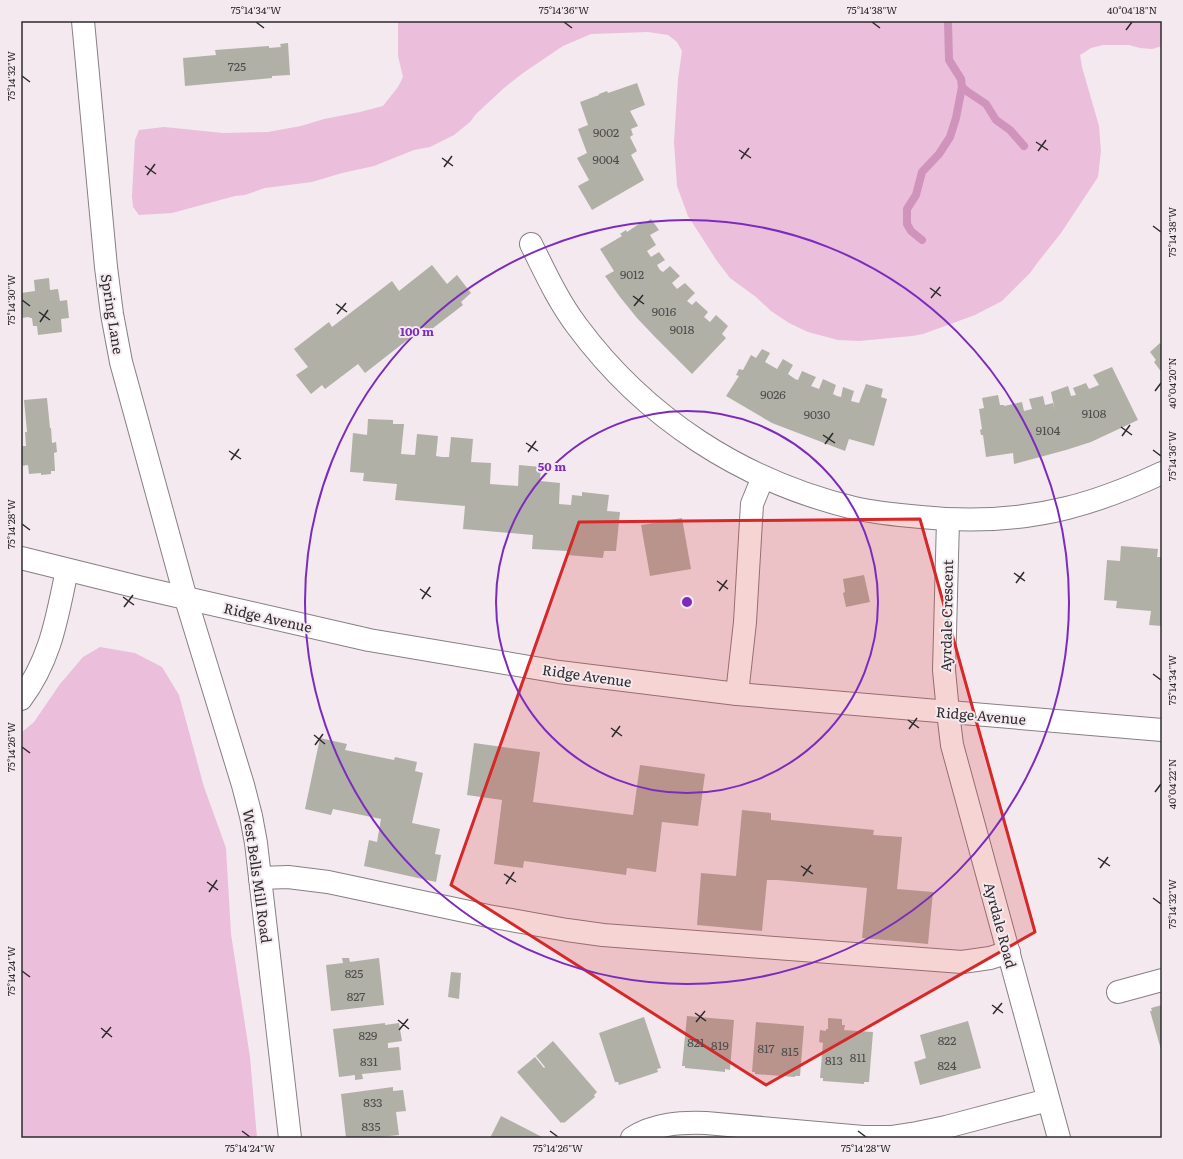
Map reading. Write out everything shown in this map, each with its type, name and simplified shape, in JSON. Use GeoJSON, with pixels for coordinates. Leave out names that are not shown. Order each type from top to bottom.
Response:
{"type":"FeatureCollection","features":[{"type":"Feature","properties":{"kind":"street","name":"Spring Lane"},"geometry":{"type":"LineString","coordinates":[[83,21],[106,267],[112,314],[121,362],[186,599]]}},
{"type":"Feature","properties":{"kind":"street"},"geometry":{"type":"LineString","coordinates":[[531,244],[551,285],[576,325],[604,361],[625,384],[668,420],[702,444],[763,478],[820,499],[855,508],[888,514],[948,520],[993,519],[1067,508],[1141,483],[1162,473]]}},
{"type":"Feature","properties":{"kind":"street"},"geometry":{"type":"LineString","coordinates":[[737,694],[745,622],[752,504],[763,478]]}},
{"type":"Feature","properties":{"kind":"street","name":"Ayrdale Crescent"},"geometry":{"type":"LineString","coordinates":[[948,520],[944,670],[948,712]]}},
{"type":"Feature","properties":{"kind":"street","name":"Ridge Avenue"},"geometry":{"type":"LineString","coordinates":[[21,558],[186,599],[369,640],[559,672],[737,694],[1162,730]]}},
{"type":"Feature","properties":{"kind":"street"},"geometry":{"type":"LineString","coordinates":[[21,698],[31,686],[44,661],[54,632],[68,570]]}},
{"type":"Feature","properties":{"kind":"street","name":"West Bells Mill Road"},"geometry":{"type":"LineString","coordinates":[[186,599],[245,791],[251,816],[260,878],[290,1138]]}},
{"type":"Feature","properties":{"kind":"street","name":"Ayrdale Road"},"geometry":{"type":"LineString","coordinates":[[948,712],[952,745],[1059,1138]]}},
{"type":"Feature","properties":{"kind":"street"},"geometry":{"type":"LineString","coordinates":[[260,878],[288,877],[328,882],[501,918],[567,930],[638,938],[962,962],[990,958],[1009,952]]}},
{"type":"Feature","properties":{"kind":"street"},"geometry":{"type":"LineString","coordinates":[[1118,992],[1162,980]]}},
{"type":"Feature","properties":{"kind":"street"},"geometry":{"type":"LineString","coordinates":[[632,1138],[640,1133],[660,1126],[681,1122],[863,1137],[891,1137],[946,1127],[1048,1100]]}},
{"type":"Feature","properties":{"kind":"highlighted area"},"geometry":{"type":"Polygon","coordinates":[[[920,519],[1035,932],[766,1085],[451,885],[579,522],[920,519]]]}},
{"type":"Feature","properties":{"kind":"shaded area"},"geometry":{"type":"Polygon","coordinates":[[[398,21],[1162,21],[1162,46],[1152,49],[1129,45],[1103,45],[1091,48],[1080,55],[1099,126],[1101,151],[1098,177],[1061,233],[1030,273],[1002,301],[975,315],[923,334],[912,336],[859,341],[838,340],[808,332],[789,323],[771,311],[756,297],[730,278],[717,261],[688,216],[677,186],[674,142],[678,79],[682,51],[677,42],[668,35],[648,32],[591,34],[563,46],[523,73],[504,88],[476,114],[470,122],[454,135],[430,147],[414,150],[374,166],[342,173],[312,182],[265,188],[245,195],[235,196],[172,213],[139,215],[133,207],[132,196],[135,140],[139,130],[164,127],[223,133],[268,132],[301,126],[324,119],[383,106],[398,87],[403,77],[398,56],[398,21]]]}},
{"type":"Feature","properties":{"kind":"shaded area"},"geometry":{"type":"Polygon","coordinates":[[[100,647],[135,653],[162,667],[179,695],[204,787],[226,848],[231,934],[250,1057],[257,1138],[21,1138],[21,733],[34,722],[60,684],[83,657],[100,647]]]}},
{"type":"Feature","properties":{"kind":"building"},"geometry":{"type":"Polygon","coordinates":[[[288,43],[290,75],[185,86],[183,58],[216,55],[215,50],[269,46],[269,48],[281,47],[280,44],[288,43]]]}},
{"type":"Feature","properties":{"kind":"building"},"geometry":{"type":"Polygon","coordinates":[[[637,83],[645,105],[630,111],[638,126],[631,129],[633,135],[630,137],[637,151],[631,155],[644,180],[592,210],[578,186],[589,180],[577,158],[587,153],[578,129],[588,125],[580,102],[607,91],[608,93],[637,83]]]}},
{"type":"Feature","properties":{"kind":"building"},"geometry":{"type":"Polygon","coordinates":[[[651,219],[659,230],[650,235],[656,245],[647,251],[651,257],[659,252],[665,260],[657,265],[660,270],[663,272],[670,266],[680,276],[672,283],[677,289],[685,283],[695,293],[687,301],[692,305],[696,301],[708,312],[704,317],[710,322],[716,315],[728,326],[722,334],[726,338],[692,374],[637,318],[605,276],[614,271],[600,249],[622,236],[620,234],[626,230],[627,232],[642,222],[643,224],[651,219]]]}},
{"type":"Feature","properties":{"kind":"building"},"geometry":{"type":"Polygon","coordinates":[[[432,265],[447,284],[457,275],[471,293],[461,302],[463,305],[428,332],[424,327],[365,373],[358,364],[325,389],[322,385],[311,394],[296,375],[308,367],[294,349],[329,322],[332,327],[392,281],[399,291],[432,265]]]}},
{"type":"Feature","properties":{"kind":"building"},"geometry":{"type":"Polygon","coordinates":[[[49,278],[50,290],[58,289],[60,301],[67,300],[69,318],[61,319],[62,332],[38,335],[37,326],[33,326],[32,318],[21,318],[21,293],[35,291],[34,280],[49,278]]]}},
{"type":"Feature","properties":{"kind":"building"},"geometry":{"type":"Polygon","coordinates":[[[1160,343],[1162,346],[1162,373],[1154,362],[1156,360],[1150,352],[1160,343]]]}},
{"type":"Feature","properties":{"kind":"building"},"geometry":{"type":"Polygon","coordinates":[[[762,349],[770,353],[765,362],[777,369],[783,359],[793,365],[788,374],[795,379],[798,380],[802,371],[816,377],[811,386],[819,389],[823,379],[836,385],[833,394],[837,396],[841,397],[843,387],[854,391],[851,401],[859,403],[866,384],[883,389],[881,397],[887,399],[874,446],[849,439],[845,451],[772,423],[726,396],[739,376],[736,375],[739,369],[743,370],[751,355],[756,358],[762,349]]]}},
{"type":"Feature","properties":{"kind":"building"},"geometry":{"type":"Polygon","coordinates":[[[1112,367],[1138,420],[1091,442],[1014,464],[1013,453],[986,457],[983,435],[981,435],[980,430],[982,429],[979,409],[984,408],[982,398],[998,395],[1000,405],[1004,406],[1022,402],[1024,411],[1032,409],[1029,399],[1043,396],[1045,405],[1053,403],[1055,411],[1051,392],[1068,386],[1071,396],[1076,395],[1073,388],[1086,383],[1089,389],[1099,385],[1093,375],[1112,367]]]}},
{"type":"Feature","properties":{"kind":"building"},"geometry":{"type":"Polygon","coordinates":[[[47,398],[52,443],[56,442],[57,452],[54,453],[55,471],[51,471],[51,474],[29,474],[28,465],[21,466],[21,446],[26,446],[25,432],[27,432],[24,400],[47,398]]]}},
{"type":"Feature","properties":{"kind":"building"},"geometry":{"type":"Polygon","coordinates":[[[368,419],[393,420],[393,424],[404,424],[401,454],[415,455],[417,434],[438,436],[436,456],[442,457],[449,457],[451,437],[473,439],[471,462],[491,463],[490,484],[518,486],[519,465],[541,467],[540,481],[560,483],[559,504],[571,505],[572,495],[582,496],[582,492],[609,495],[607,511],[620,512],[616,551],[604,551],[603,558],[567,555],[567,551],[532,549],[533,535],[463,529],[465,506],[395,500],[397,484],[363,481],[364,473],[350,472],[353,433],[367,435],[368,419]]]}},
{"type":"Feature","properties":{"kind":"building"},"geometry":{"type":"Polygon","coordinates":[[[682,518],[691,569],[650,576],[641,525],[682,518]]]}},
{"type":"Feature","properties":{"kind":"building"},"geometry":{"type":"Polygon","coordinates":[[[1121,546],[1158,549],[1157,557],[1162,557],[1162,626],[1149,625],[1151,611],[1116,608],[1117,601],[1104,600],[1107,560],[1120,561],[1121,546]]]}},
{"type":"Feature","properties":{"kind":"building"},"geometry":{"type":"Polygon","coordinates":[[[864,575],[870,602],[846,607],[843,593],[845,592],[843,579],[864,575]]]}},
{"type":"Feature","properties":{"kind":"building"},"geometry":{"type":"Polygon","coordinates":[[[320,738],[347,744],[345,750],[394,760],[395,757],[417,762],[415,771],[423,773],[412,823],[440,829],[435,854],[441,855],[436,882],[364,866],[369,840],[377,842],[381,819],[333,809],[331,815],[305,809],[320,738]]]}},
{"type":"Feature","properties":{"kind":"building"},"geometry":{"type":"Polygon","coordinates":[[[474,743],[540,752],[533,802],[633,815],[640,765],[705,774],[698,826],[662,822],[656,872],[627,868],[626,875],[524,861],[523,868],[494,864],[502,800],[467,795],[474,743]]]}},
{"type":"Feature","properties":{"kind":"building"},"geometry":{"type":"Polygon","coordinates":[[[742,810],[771,813],[771,820],[874,830],[873,835],[902,837],[897,889],[933,892],[928,944],[862,938],[867,888],[777,880],[767,880],[762,931],[697,925],[701,873],[736,876],[742,810]]]}},
{"type":"Feature","properties":{"kind":"building"},"geometry":{"type":"Polygon","coordinates":[[[342,958],[349,958],[350,962],[379,958],[384,1005],[331,1011],[326,965],[343,963],[342,958]]]}},
{"type":"Feature","properties":{"kind":"building"},"geometry":{"type":"Polygon","coordinates":[[[451,972],[461,973],[459,999],[448,997],[451,972]]]}},
{"type":"Feature","properties":{"kind":"building"},"geometry":{"type":"Polygon","coordinates":[[[1162,1005],[1162,1053],[1150,1011],[1152,1011],[1151,1008],[1162,1005]]]}},
{"type":"Feature","properties":{"kind":"building"},"geometry":{"type":"Polygon","coordinates":[[[687,1016],[734,1020],[730,1070],[725,1069],[725,1072],[685,1068],[685,1066],[682,1066],[687,1016]]]}},
{"type":"Feature","properties":{"kind":"building"},"geometry":{"type":"Polygon","coordinates":[[[644,1017],[661,1068],[657,1069],[658,1072],[619,1085],[618,1082],[615,1082],[599,1033],[644,1017]]]}},
{"type":"Feature","properties":{"kind":"building"},"geometry":{"type":"Polygon","coordinates":[[[828,1018],[842,1019],[842,1025],[845,1025],[844,1030],[873,1032],[869,1082],[864,1082],[864,1084],[823,1081],[823,1078],[820,1078],[823,1043],[819,1042],[820,1030],[826,1031],[826,1029],[828,1029],[828,1018]]]}},
{"type":"Feature","properties":{"kind":"building"},"geometry":{"type":"Polygon","coordinates":[[[968,1021],[981,1068],[920,1085],[914,1062],[926,1058],[920,1035],[968,1021]]]}},
{"type":"Feature","properties":{"kind":"building"},"geometry":{"type":"Polygon","coordinates":[[[756,1022],[804,1026],[800,1076],[795,1077],[755,1074],[755,1072],[752,1072],[756,1022]]]}},
{"type":"Feature","properties":{"kind":"building"},"geometry":{"type":"Polygon","coordinates":[[[385,1023],[385,1025],[399,1023],[402,1041],[388,1043],[388,1048],[399,1047],[401,1070],[362,1074],[363,1079],[355,1080],[355,1075],[339,1077],[333,1029],[385,1023]]]}},
{"type":"Feature","properties":{"kind":"building"},"geometry":{"type":"Polygon","coordinates":[[[553,1041],[597,1092],[594,1095],[595,1097],[564,1123],[561,1123],[517,1072],[535,1057],[544,1068],[545,1067],[536,1056],[553,1041]]]}},
{"type":"Feature","properties":{"kind":"building"},"geometry":{"type":"Polygon","coordinates":[[[393,1087],[393,1091],[403,1090],[406,1111],[396,1112],[399,1135],[371,1138],[346,1138],[341,1094],[393,1087]]]}},
{"type":"Feature","properties":{"kind":"building"},"geometry":{"type":"Polygon","coordinates":[[[501,1116],[544,1138],[490,1138],[501,1116]]]}},
{"type":"Feature","properties":{"kind":"waterway"},"geometry":{"type":"LineString","coordinates":[[922,240],[911,231],[907,224],[907,209],[916,195],[922,172],[939,154],[950,137],[956,118],[962,87],[961,79],[949,60],[948,21]]}},
{"type":"Feature","properties":{"kind":"waterway"},"geometry":{"type":"LineString","coordinates":[[962,87],[986,104],[996,120],[1010,130],[1024,146]]}}]}
